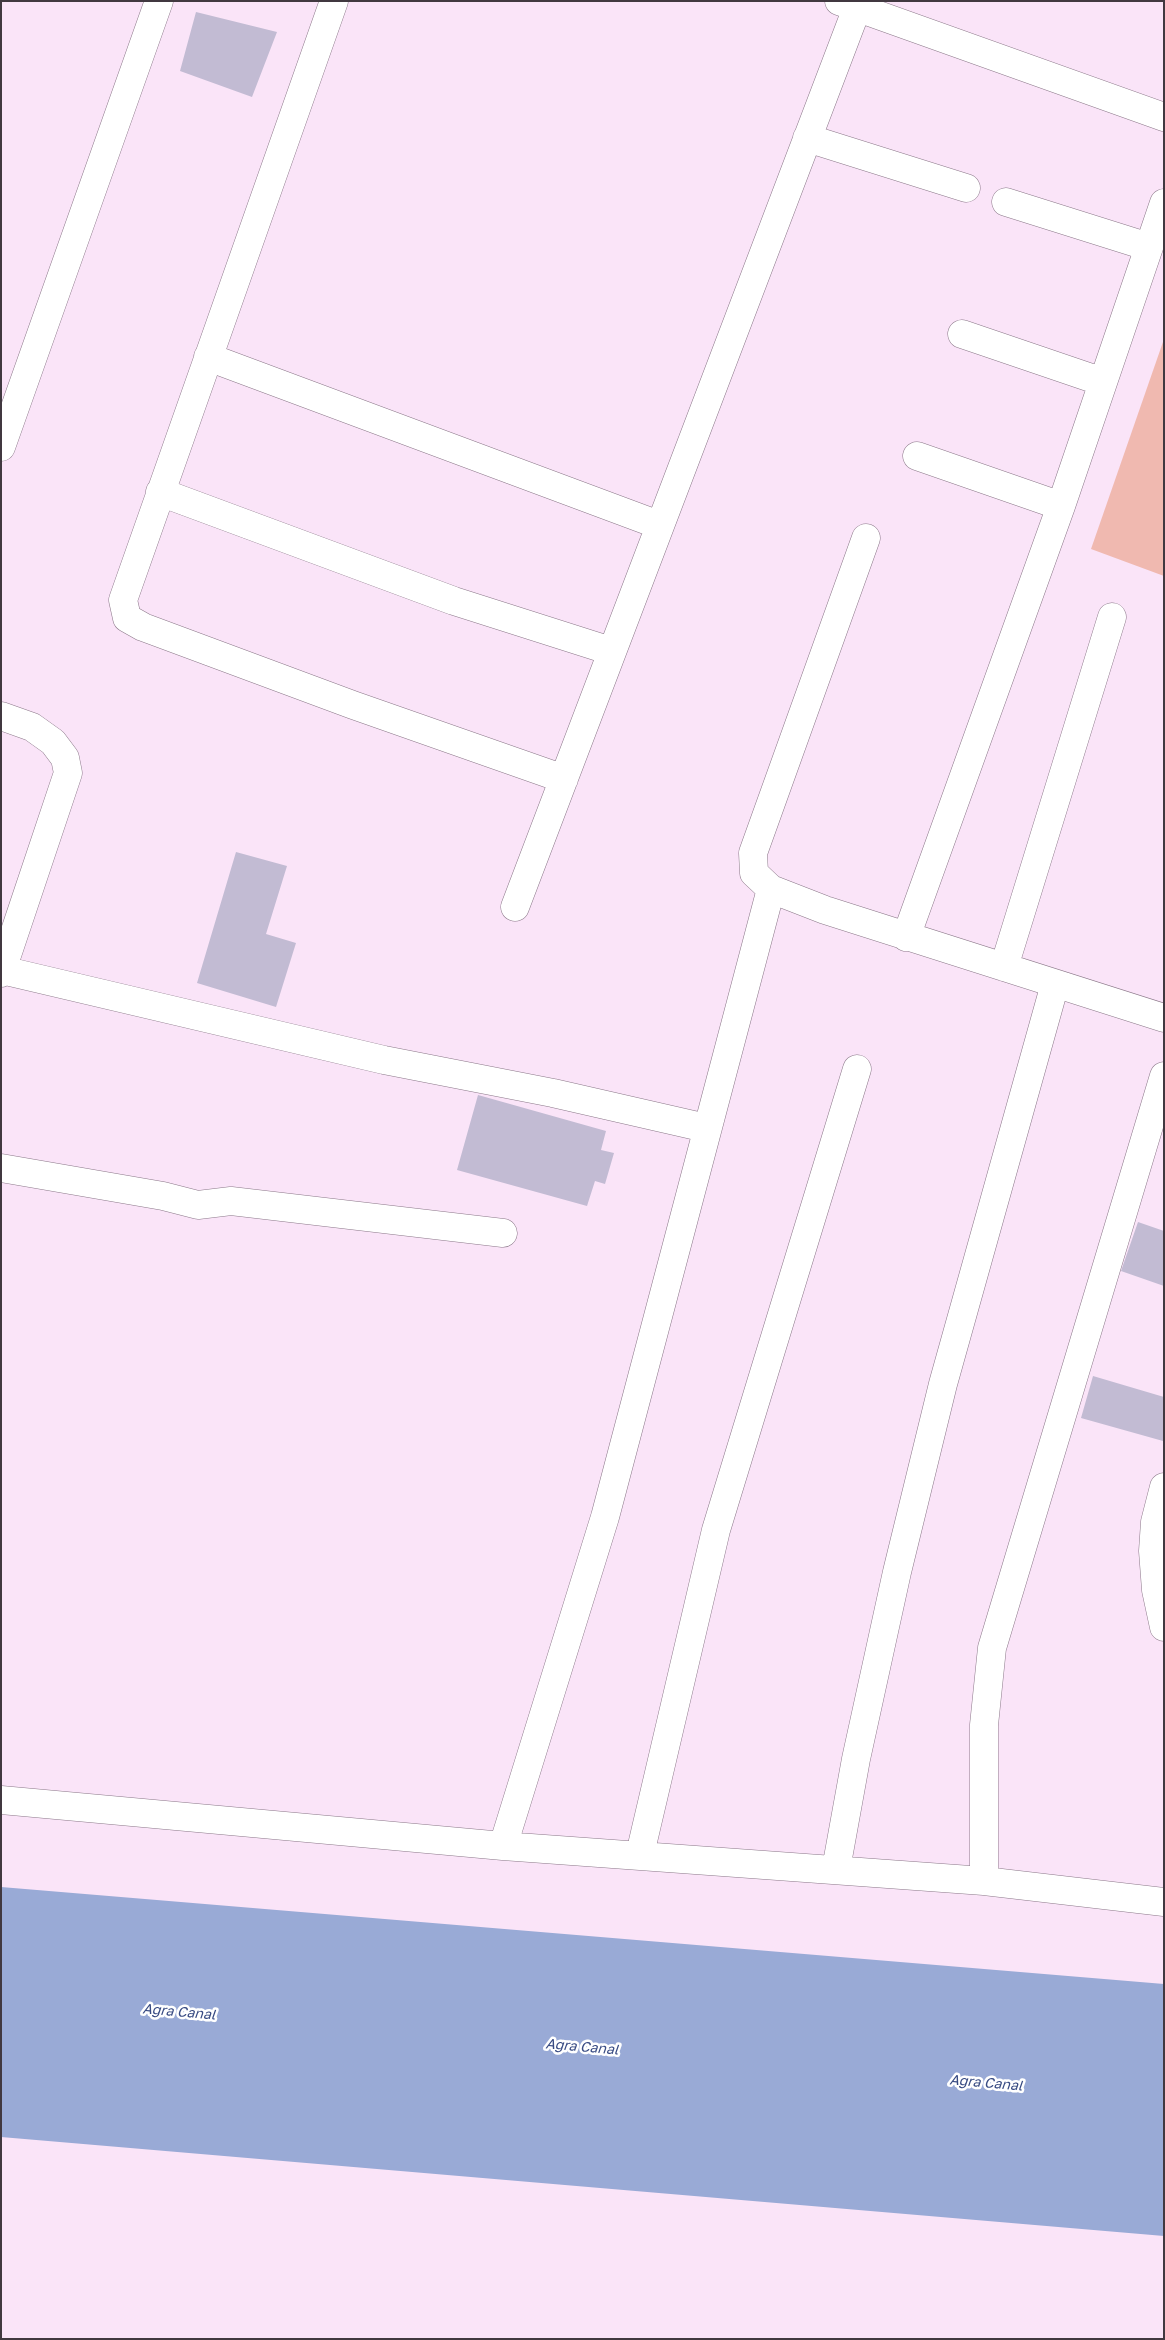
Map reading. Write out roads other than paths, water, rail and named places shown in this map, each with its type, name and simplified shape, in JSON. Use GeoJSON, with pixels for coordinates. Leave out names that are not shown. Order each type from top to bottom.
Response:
{"type":"FeatureCollection","features":[{"type":"Feature","properties":{"kind":"street"},"geometry":{"type":"LineString","coordinates":[[1,447],[159,1]]}},
{"type":"Feature","properties":{"kind":"street"},"geometry":{"type":"LineString","coordinates":[[334,1],[122,600],[127,618],[142,627],[353,705],[564,779]]}},
{"type":"Feature","properties":{"kind":"street"},"geometry":{"type":"LineString","coordinates":[[515,907],[808,138],[862,6],[1164,117]]}},
{"type":"Feature","properties":{"kind":"street"},"geometry":{"type":"LineString","coordinates":[[808,138],[966,188]]}},
{"type":"Feature","properties":{"kind":"street"},"geometry":{"type":"LineString","coordinates":[[1006,202],[1149,247]]}},
{"type":"Feature","properties":{"kind":"street"},"geometry":{"type":"LineString","coordinates":[[906,937],[1061,506],[1164,203]]}},
{"type":"Feature","properties":{"kind":"street"},"geometry":{"type":"LineString","coordinates":[[962,334],[1103,382]]}},
{"type":"Feature","properties":{"kind":"street"},"geometry":{"type":"LineString","coordinates":[[208,357],[659,525]]}},
{"type":"Feature","properties":{"kind":"street"},"geometry":{"type":"LineString","coordinates":[[917,456],[1061,506]]}},
{"type":"Feature","properties":{"kind":"street"},"geometry":{"type":"LineString","coordinates":[[160,492],[454,601],[611,651]]}},
{"type":"Feature","properties":{"kind":"street"},"geometry":{"type":"LineString","coordinates":[[866,538],[753,853],[754,873],[771,889],[906,937],[1164,1018]]}},
{"type":"Feature","properties":{"kind":"street"},"geometry":{"type":"LineString","coordinates":[[1004,967],[1112,617]]}},
{"type":"Feature","properties":{"kind":"street"},"geometry":{"type":"LineString","coordinates":[[1,716],[32,726],[53,742],[65,758],[68,773],[6,942],[2,971],[384,1060],[554,1093],[706,1128]]}},
{"type":"Feature","properties":{"kind":"street"},"geometry":{"type":"LineString","coordinates":[[503,1846],[604,1517],[771,889]]}},
{"type":"Feature","properties":{"kind":"street"},"geometry":{"type":"LineString","coordinates":[[836,1869],[856,1759],[897,1572],[942,1384],[1055,984]]}},
{"type":"Feature","properties":{"kind":"street"},"geometry":{"type":"LineString","coordinates":[[640,1854],[716,1530],[857,1069]]}},
{"type":"Feature","properties":{"kind":"street"},"geometry":{"type":"LineString","coordinates":[[984,1881],[984,1725],[992,1648],[1003,1605],[1164,1076]]}},
{"type":"Feature","properties":{"kind":"street"},"geometry":{"type":"LineString","coordinates":[[1,1168],[163,1196],[198,1205],[231,1201],[250,1202],[503,1233]]}},
{"type":"Feature","properties":{"kind":"street"},"geometry":{"type":"LineString","coordinates":[[1163,1490],[1155,1522],[1153,1551],[1156,1590],[1164,1627]]}},
{"type":"Feature","properties":{"kind":"street"},"geometry":{"type":"LineString","coordinates":[[1,1800],[503,1846],[640,1854],[984,1881],[1164,1902]]}},
{"type":"Feature","properties":{"kind":"water","name":"Agra Canal"},"geometry":{"type":"Polygon","coordinates":[[[1,1887],[1164,1984],[1164,2236],[1,2137],[1,1887]]]}}]}
